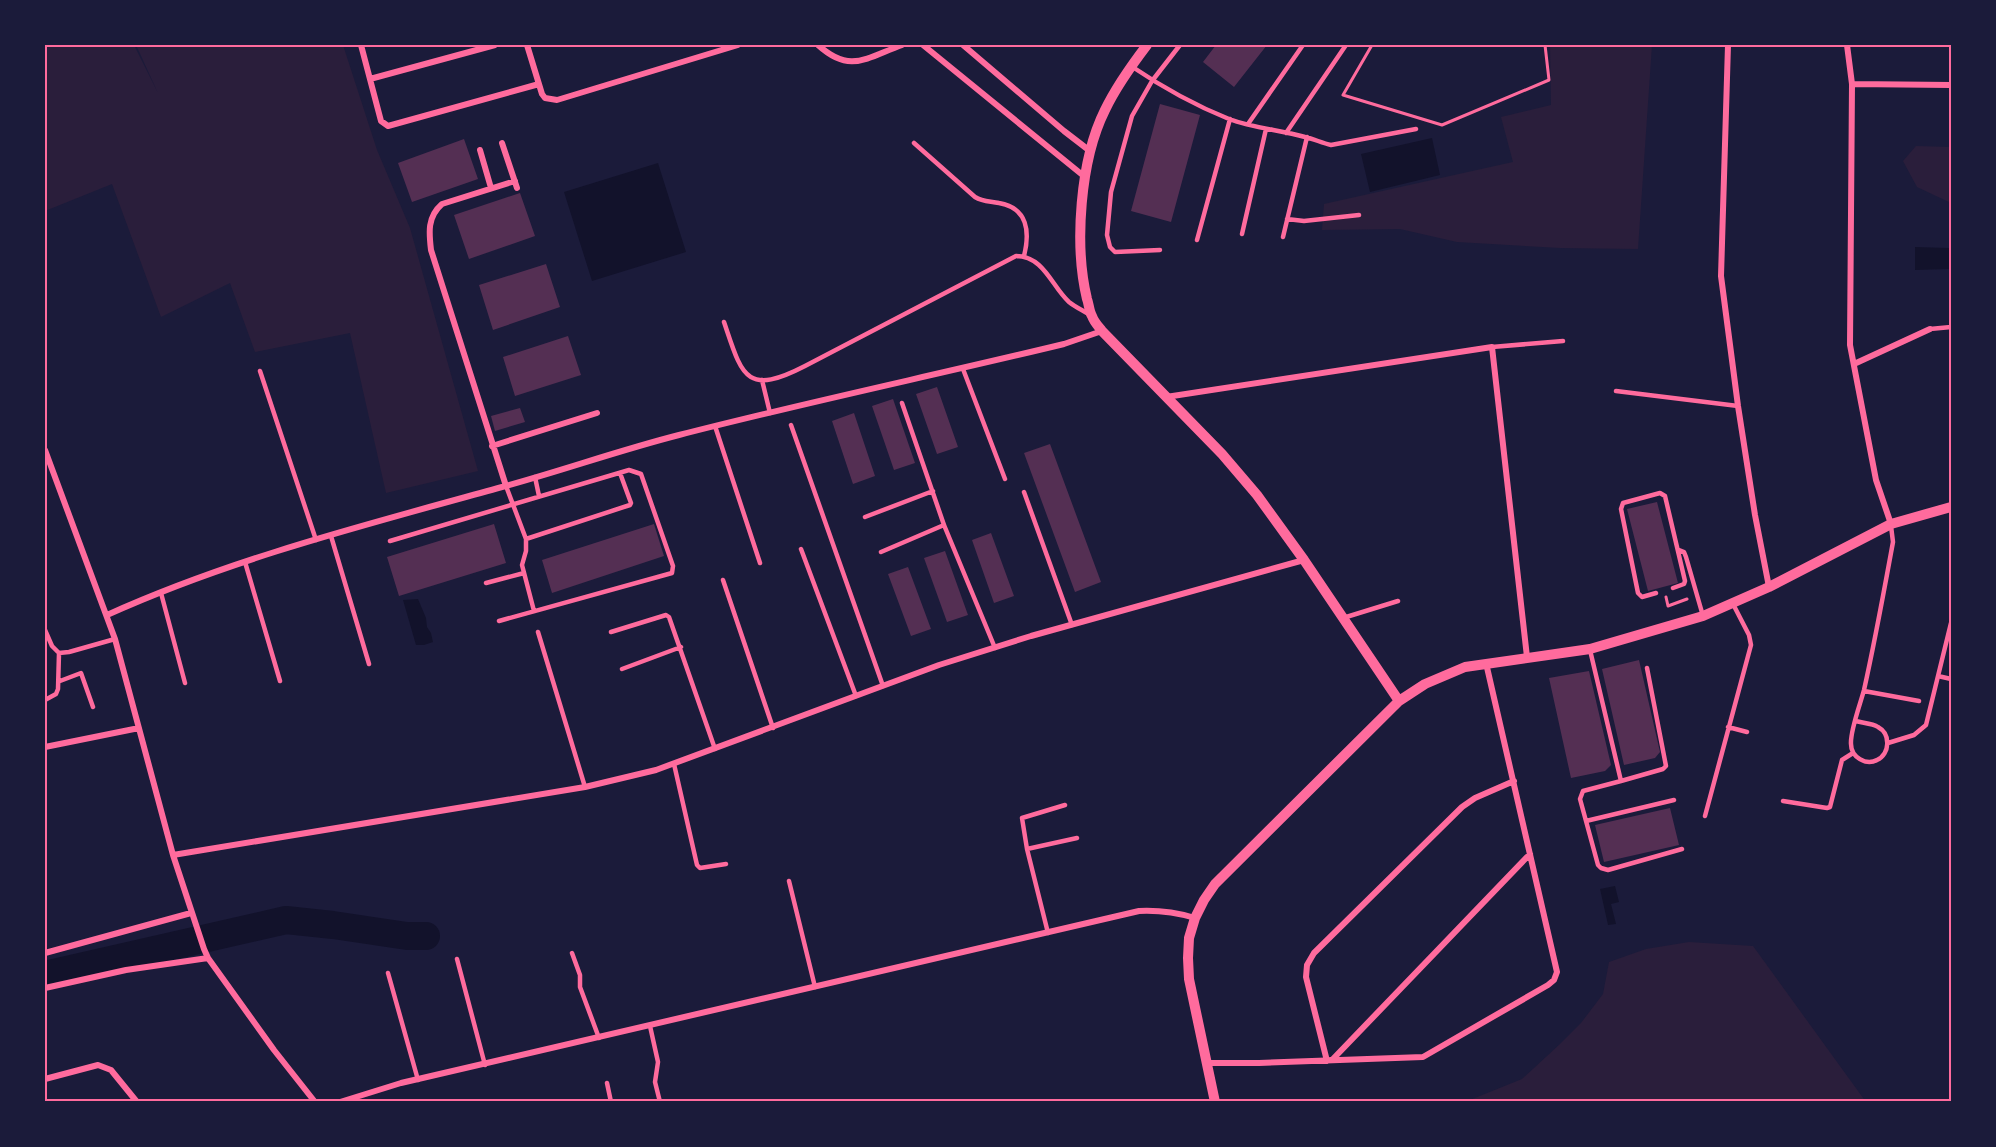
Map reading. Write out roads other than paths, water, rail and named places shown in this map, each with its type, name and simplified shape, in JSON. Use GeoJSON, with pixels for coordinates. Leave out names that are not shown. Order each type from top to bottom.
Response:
{"type":"FeatureCollection","features":[{"type":"Feature","properties":{"kind":"street"},"geometry":{"type":"LineString","coordinates":[[361,45],[381,121],[388,126],[539,84]]}},
{"type":"Feature","properties":{"kind":"street"},"geometry":{"type":"LineString","coordinates":[[370,79],[495,45]]}},
{"type":"Feature","properties":{"kind":"street"},"geometry":{"type":"LineString","coordinates":[[527,45],[545,98],[557,100],[738,45]]}},
{"type":"Feature","properties":{"kind":"street"},"geometry":{"type":"LineString","coordinates":[[818,45],[835,58],[845,62],[855,62],[902,45]]}},
{"type":"Feature","properties":{"kind":"street"},"geometry":{"type":"LineString","coordinates":[[922,45],[1085,177]]}},
{"type":"Feature","properties":{"kind":"street"},"geometry":{"type":"LineString","coordinates":[[963,45],[1090,151]]}},
{"type":"Feature","properties":{"kind":"street"},"geometry":{"type":"LineString","coordinates":[[1147,45],[1131,66],[1104,111],[1090,151],[1085,177],[1080,254],[1092,316],[1102,331],[1222,454],[1257,495],[1304,560],[1399,702]]}},
{"type":"Feature","properties":{"kind":"street"},"geometry":{"type":"LineString","coordinates":[[1728,45],[1721,276],[1738,406],[1769,587]]}},
{"type":"Feature","properties":{"kind":"street"},"geometry":{"type":"LineString","coordinates":[[1847,45],[1852,84],[1850,345],[1876,480],[1890,524]]}},
{"type":"Feature","properties":{"kind":"street"},"geometry":{"type":"LineString","coordinates":[[1852,84],[1951,85]]}},
{"type":"Feature","properties":{"kind":"street"},"geometry":{"type":"LineString","coordinates":[[502,142],[517,188]]}},
{"type":"Feature","properties":{"kind":"street"},"geometry":{"type":"LineString","coordinates":[[480,150],[491,188]]}},
{"type":"Feature","properties":{"kind":"street"},"geometry":{"type":"LineString","coordinates":[[506,486],[431,250],[429,231],[434,211],[442,204],[515,181]]}},
{"type":"Feature","properties":{"kind":"street"},"geometry":{"type":"LineString","coordinates":[[1854,364],[1930,329]]}},
{"type":"Feature","properties":{"kind":"street"},"geometry":{"type":"LineString","coordinates":[[107,615],[245,562],[677,435],[963,369],[1064,344],[1102,331]]}},
{"type":"Feature","properties":{"kind":"street"},"geometry":{"type":"LineString","coordinates":[[1166,398],[1492,347],[1527,657]]}},
{"type":"Feature","properties":{"kind":"street"},"geometry":{"type":"LineString","coordinates":[[492,446],[597,413]]}},
{"type":"Feature","properties":{"kind":"street"},"geometry":{"type":"LineString","coordinates":[[45,450],[115,639],[173,855],[204,950],[274,1050],[315,1102]]}},
{"type":"Feature","properties":{"kind":"street"},"geometry":{"type":"LineString","coordinates":[[1215,1102],[1189,979],[1189,938],[1195,918],[1215,885],[1399,702],[1425,684],[1465,667],[1590,649],[1703,616],[1769,587],[1890,524],[1951,507]]}},
{"type":"Feature","properties":{"kind":"street"},"geometry":{"type":"LineString","coordinates":[[173,855],[585,787],[656,770],[939,665],[1304,560]]}},
{"type":"Feature","properties":{"kind":"street"},"geometry":{"type":"LineString","coordinates":[[1206,1063],[1423,1057],[1554,980],[1557,972],[1486,663]]}},
{"type":"Feature","properties":{"kind":"street"},"geometry":{"type":"LineString","coordinates":[[45,747],[139,728]]}},
{"type":"Feature","properties":{"kind":"street"},"geometry":{"type":"LineString","coordinates":[[1329,1061],[1306,978],[1307,965],[1314,953],[1462,807],[1475,798],[1514,781]]}},
{"type":"Feature","properties":{"kind":"street"},"geometry":{"type":"LineString","coordinates":[[1329,1061],[1530,854]]}},
{"type":"Feature","properties":{"kind":"street"},"geometry":{"type":"LineString","coordinates":[[340,1102],[351,1097],[418,1080],[1139,911],[1159,910],[1195,918]]}},
{"type":"Feature","properties":{"kind":"street"},"geometry":{"type":"LineString","coordinates":[[45,953],[191,913]]}},
{"type":"Feature","properties":{"kind":"street"},"geometry":{"type":"LineString","coordinates":[[45,988],[126,970],[208,958]]}},
{"type":"Feature","properties":{"kind":"street"},"geometry":{"type":"LineString","coordinates":[[45,1079],[98,1065],[111,1070],[137,1102]]}},
{"type":"Feature","properties":{"kind":"lane"},"geometry":{"type":"LineString","coordinates":[[1160,250],[1115,252],[1110,247],[1107,236],[1111,192],[1132,116],[1152,81],[1180,45]]}},
{"type":"Feature","properties":{"kind":"lane"},"geometry":{"type":"LineString","coordinates":[[1248,124],[1303,45]]}},
{"type":"Feature","properties":{"kind":"lane"},"geometry":{"type":"LineString","coordinates":[[1286,133],[1346,45]]}},
{"type":"Feature","properties":{"kind":"lane"},"geometry":{"type":"LineString","coordinates":[[1131,66],[1184,99],[1230,119],[1331,145],[1416,129]]}},
{"type":"Feature","properties":{"kind":"lane"},"geometry":{"type":"LineString","coordinates":[[1197,240],[1230,119]]}},
{"type":"Feature","properties":{"kind":"lane"},"geometry":{"type":"LineString","coordinates":[[1242,234],[1266,129]]}},
{"type":"Feature","properties":{"kind":"lane"},"geometry":{"type":"LineString","coordinates":[[1283,237],[1307,137]]}},
{"type":"Feature","properties":{"kind":"lane"},"geometry":{"type":"LineString","coordinates":[[914,143],[975,197],[981,201],[1013,207],[1022,216],[1026,226],[1027,242],[1024,256]]}},
{"type":"Feature","properties":{"kind":"lane"},"geometry":{"type":"LineString","coordinates":[[1287,219],[1304,221],[1359,215]]}},
{"type":"Feature","properties":{"kind":"lane"},"geometry":{"type":"LineString","coordinates":[[724,322],[739,364],[747,375],[762,380],[776,379],[788,375],[1016,256],[1024,256],[1047,272],[1069,302],[1092,316]]}},
{"type":"Feature","properties":{"kind":"lane"},"geometry":{"type":"LineString","coordinates":[[1930,329],[1951,327]]}},
{"type":"Feature","properties":{"kind":"lane"},"geometry":{"type":"LineString","coordinates":[[1492,347],[1563,341]]}},
{"type":"Feature","properties":{"kind":"lane"},"geometry":{"type":"LineString","coordinates":[[963,369],[1005,480]]}},
{"type":"Feature","properties":{"kind":"lane"},"geometry":{"type":"LineString","coordinates":[[260,371],[316,540]]}},
{"type":"Feature","properties":{"kind":"lane"},"geometry":{"type":"LineString","coordinates":[[762,380],[770,413]]}},
{"type":"Feature","properties":{"kind":"lane"},"geometry":{"type":"LineString","coordinates":[[1616,391],[1738,406]]}},
{"type":"Feature","properties":{"kind":"lane"},"geometry":{"type":"LineString","coordinates":[[902,403],[944,525],[995,648]]}},
{"type":"Feature","properties":{"kind":"lane"},"geometry":{"type":"LineString","coordinates":[[791,425],[883,686]]}},
{"type":"Feature","properties":{"kind":"lane"},"geometry":{"type":"LineString","coordinates":[[715,426],[760,563]]}},
{"type":"Feature","properties":{"kind":"lane"},"geometry":{"type":"LineString","coordinates":[[390,542],[620,473],[636,471],[641,474],[674,566],[672,573],[499,621]]}},
{"type":"Feature","properties":{"kind":"lane"},"geometry":{"type":"LineString","coordinates":[[526,539],[630,505],[620,473]]}},
{"type":"Feature","properties":{"kind":"lane"},"geometry":{"type":"LineString","coordinates":[[535,477],[539,496]]}},
{"type":"Feature","properties":{"kind":"lane"},"geometry":{"type":"LineString","coordinates":[[506,486],[526,539],[527,546],[522,565],[534,611]]}},
{"type":"Feature","properties":{"kind":"lane"},"geometry":{"type":"LineString","coordinates":[[865,517],[933,491]]}},
{"type":"Feature","properties":{"kind":"lane"},"geometry":{"type":"LineString","coordinates":[[1024,492],[1072,625]]}},
{"type":"Feature","properties":{"kind":"lane"},"geometry":{"type":"LineString","coordinates":[[1656,593],[1642,597],[1638,593],[1620,506],[1623,503],[1663,493],[1665,496],[1685,581],[1684,584],[1673,588]]}},
{"type":"Feature","properties":{"kind":"lane"},"geometry":{"type":"LineString","coordinates":[[1856,721],[1878,727],[1885,734],[1888,743],[1886,753],[1879,760],[1870,762],[1860,760],[1853,753],[1851,744],[1856,721],[1864,691],[1893,542],[1890,524]]}},
{"type":"Feature","properties":{"kind":"lane"},"geometry":{"type":"LineString","coordinates":[[881,552],[944,525]]}},
{"type":"Feature","properties":{"kind":"lane"},"geometry":{"type":"LineString","coordinates":[[331,536],[369,663]]}},
{"type":"Feature","properties":{"kind":"lane"},"geometry":{"type":"LineString","coordinates":[[801,549],[856,696]]}},
{"type":"Feature","properties":{"kind":"lane"},"geometry":{"type":"LineString","coordinates":[[1678,550],[1684,552],[1686,556],[1703,616]]}},
{"type":"Feature","properties":{"kind":"lane"},"geometry":{"type":"LineString","coordinates":[[245,562],[280,681]]}},
{"type":"Feature","properties":{"kind":"lane"},"geometry":{"type":"LineString","coordinates":[[486,583],[524,573]]}},
{"type":"Feature","properties":{"kind":"lane"},"geometry":{"type":"LineString","coordinates":[[723,580],[773,728]]}},
{"type":"Feature","properties":{"kind":"lane"},"geometry":{"type":"LineString","coordinates":[[160,593],[185,683]]}},
{"type":"Feature","properties":{"kind":"lane"},"geometry":{"type":"LineString","coordinates":[[1343,618],[1398,601]]}},
{"type":"Feature","properties":{"kind":"lane"},"geometry":{"type":"LineString","coordinates":[[1705,816],[1728,727],[1754,645],[1733,604]]}},
{"type":"Feature","properties":{"kind":"lane"},"geometry":{"type":"LineString","coordinates":[[610,632],[669,616],[715,749]]}},
{"type":"Feature","properties":{"kind":"lane"},"geometry":{"type":"LineString","coordinates":[[1888,743],[1914,735],[1926,725],[1951,623]]}},
{"type":"Feature","properties":{"kind":"lane"},"geometry":{"type":"LineString","coordinates":[[45,630],[52,646],[59,652],[69,652],[115,639]]}},
{"type":"Feature","properties":{"kind":"lane"},"geometry":{"type":"LineString","coordinates":[[538,632],[585,787]]}},
{"type":"Feature","properties":{"kind":"lane"},"geometry":{"type":"LineString","coordinates":[[622,669],[681,647]]}},
{"type":"Feature","properties":{"kind":"lane"},"geometry":{"type":"LineString","coordinates":[[1590,649],[1621,781]]}},
{"type":"Feature","properties":{"kind":"lane"},"geometry":{"type":"LineString","coordinates":[[45,700],[56,694],[60,681],[59,652]]}},
{"type":"Feature","properties":{"kind":"lane"},"geometry":{"type":"LineString","coordinates":[[1647,668],[1666,766],[1663,769],[1583,790],[1580,799],[1598,865],[1601,868],[1608,870],[1682,849]]}},
{"type":"Feature","properties":{"kind":"lane"},"geometry":{"type":"LineString","coordinates":[[60,681],[81,673],[93,707]]}},
{"type":"Feature","properties":{"kind":"lane"},"geometry":{"type":"LineString","coordinates":[[1938,676],[1951,679]]}},
{"type":"Feature","properties":{"kind":"lane"},"geometry":{"type":"LineString","coordinates":[[1864,691],[1919,701]]}},
{"type":"Feature","properties":{"kind":"lane"},"geometry":{"type":"LineString","coordinates":[[1728,727],[1747,732]]}},
{"type":"Feature","properties":{"kind":"lane"},"geometry":{"type":"LineString","coordinates":[[1783,801],[1830,807],[1842,760],[1853,753]]}},
{"type":"Feature","properties":{"kind":"lane"},"geometry":{"type":"LineString","coordinates":[[674,764],[697,865],[704,869],[726,864]]}},
{"type":"Feature","properties":{"kind":"lane"},"geometry":{"type":"LineString","coordinates":[[1586,821],[1674,800]]}},
{"type":"Feature","properties":{"kind":"lane"},"geometry":{"type":"LineString","coordinates":[[1048,933],[1027,849],[1022,818],[1065,805]]}},
{"type":"Feature","properties":{"kind":"lane"},"geometry":{"type":"LineString","coordinates":[[1027,849],[1077,838]]}},
{"type":"Feature","properties":{"kind":"lane"},"geometry":{"type":"LineString","coordinates":[[789,880],[815,987]]}},
{"type":"Feature","properties":{"kind":"lane"},"geometry":{"type":"LineString","coordinates":[[572,953],[580,975],[582,994],[599,1038]]}},
{"type":"Feature","properties":{"kind":"lane"},"geometry":{"type":"LineString","coordinates":[[458,959],[485,1065]]}},
{"type":"Feature","properties":{"kind":"lane"},"geometry":{"type":"LineString","coordinates":[[388,973],[418,1080]]}},
{"type":"Feature","properties":{"kind":"lane"},"geometry":{"type":"LineString","coordinates":[[650,1026],[658,1062],[655,1082],[660,1102]]}},
{"type":"Feature","properties":{"kind":"lane"},"geometry":{"type":"LineString","coordinates":[[607,1083],[611,1102]]}},
{"type":"Feature","properties":{"kind":"waterway"},"geometry":{"type":"LineString","coordinates":[[45,975],[286,920],[407,936],[426,936]]}}]}
